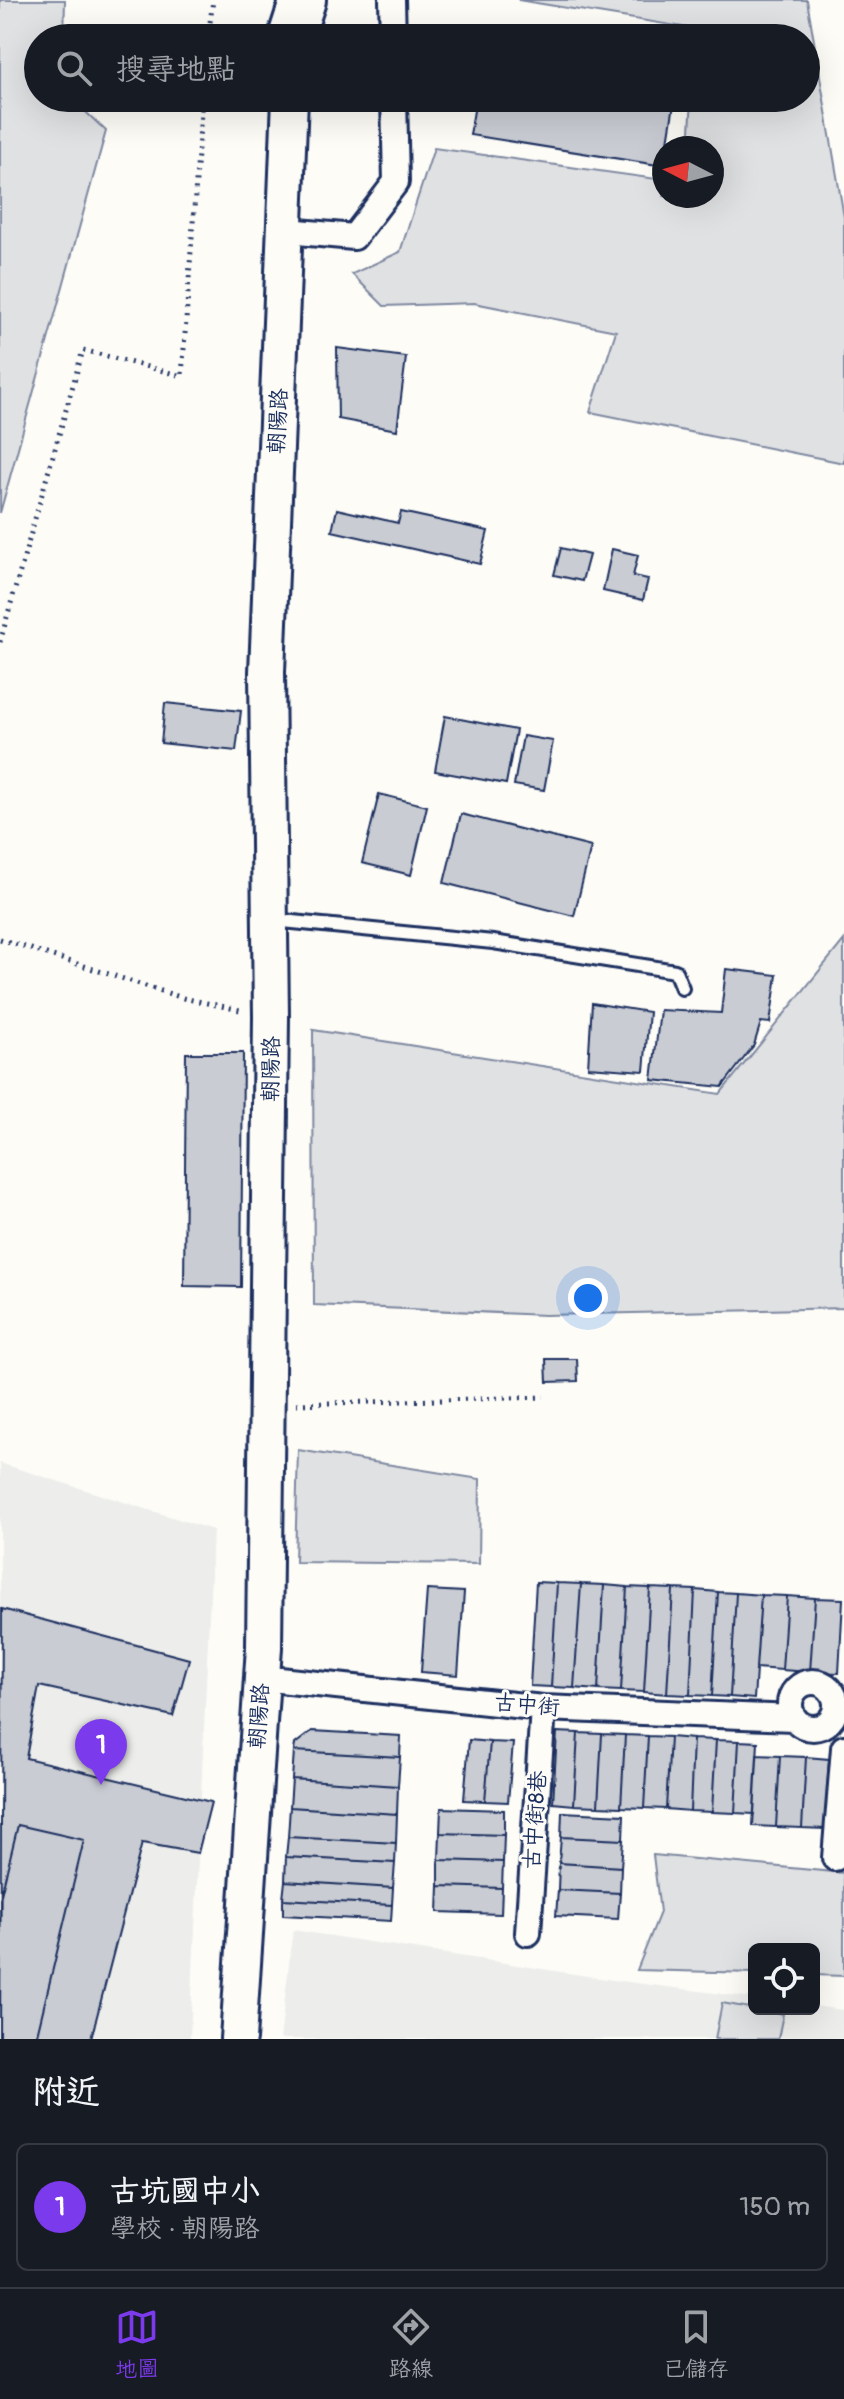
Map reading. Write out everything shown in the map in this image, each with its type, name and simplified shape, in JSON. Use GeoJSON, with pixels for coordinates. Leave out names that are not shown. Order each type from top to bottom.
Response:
{"type":"FeatureCollection","features":[{"type":"Feature","properties":{"kind":"main road","name":"朝陽路"},"geometry":{"type":"LineString","coordinates":[[238,2039],[261,1678],[271,1017],[267,672],[290,112]]}},
{"type":"Feature","properties":{"kind":"street"},"geometry":{"type":"LineString","coordinates":[[392,0],[393,24]]}},
{"type":"Feature","properties":{"kind":"street"},"geometry":{"type":"LineString","coordinates":[[287,231],[354,237],[396,182],[394,112]]}},
{"type":"Feature","properties":{"kind":"street","name":"古中街"},"geometry":{"type":"LineString","coordinates":[[261,1678],[543,1708],[794,1718]]}},
{"type":"Feature","properties":{"kind":"street"},"geometry":{"type":"LineString","coordinates":[[835,1713],[826,1724],[813,1728],[794,1718],[790,1704],[796,1690],[809,1683],[836,1689],[835,1713],[844,1746],[835,1858]]}},
{"type":"Feature","properties":{"kind":"street","name":"古中街8巷"},"geometry":{"type":"LineString","coordinates":[[528,1933],[543,1708]]}},
{"type":"Feature","properties":{"kind":"lane"},"geometry":{"type":"LineString","coordinates":[[270,920],[493,942],[675,971],[682,988]]}},
{"type":"Feature","properties":{"kind":"path"},"geometry":{"type":"LineString","coordinates":[[210,24],[213,0]]}},
{"type":"Feature","properties":{"kind":"path"},"geometry":{"type":"LineString","coordinates":[[0,642],[83,350],[182,376],[201,112]]}},
{"type":"Feature","properties":{"kind":"path"},"geometry":{"type":"LineString","coordinates":[[0,939],[183,998],[271,1017]]}},
{"type":"Feature","properties":{"kind":"path"},"geometry":{"type":"LineString","coordinates":[[267,1405],[544,1397]]}},
{"type":"Feature","properties":{"kind":"shaded area"},"geometry":{"type":"Polygon","coordinates":[[[0,0],[65,0],[64,24],[24,24],[24,112],[86,112],[106,131],[0,513],[0,0]]]}},
{"type":"Feature","properties":{"kind":"shaded area"},"geometry":{"type":"Polygon","coordinates":[[[518,0],[807,0],[811,24],[665,24],[518,0]]]}},
{"type":"Feature","properties":{"kind":"shaded area"},"geometry":{"type":"Polygon","coordinates":[[[820,76],[844,217],[844,463],[590,412],[616,331],[474,303],[384,306],[352,274],[400,252],[434,148],[652,178],[652,208],[724,208],[724,136],[690,136],[691,112],[820,112],[820,76]]]}},
{"type":"Feature","properties":{"kind":"shaded area"},"geometry":{"type":"Polygon","coordinates":[[[844,940],[844,1308],[545,1315],[314,1305],[313,1030],[720,1094],[844,940]]]}},
{"type":"Feature","properties":{"kind":"shaded area"},"geometry":{"type":"Polygon","coordinates":[[[298,1450],[480,1479],[479,1564],[295,1562],[298,1450]]]}},
{"type":"Feature","properties":{"kind":"shaded area"},"geometry":{"type":"Polygon","coordinates":[[[0,1463],[213,1530],[190,2039],[0,2039],[0,1463]]]}},
{"type":"Feature","properties":{"kind":"shaded area"},"geometry":{"type":"Polygon","coordinates":[[[653,1855],[844,1873],[844,1976],[820,1975],[820,1943],[748,1943],[748,1973],[637,1970],[660,1912],[653,1855]]]}},
{"type":"Feature","properties":{"kind":"shaded area"},"geometry":{"type":"Polygon","coordinates":[[[293,1930],[613,1980],[748,1997],[748,2015],[820,2015],[820,2007],[844,2010],[844,2039],[280,2039],[293,1930]]]}},
{"type":"Feature","properties":{"kind":"shaded area"},"geometry":{"type":"Polygon","coordinates":[[[722,2003],[748,2008],[748,2015],[783,2015],[778,2039],[715,2039],[722,2003]]]}},
{"type":"Feature","properties":{"kind":"building"},"geometry":{"type":"Polygon","coordinates":[[[474,112],[673,112],[669,136],[652,136],[652,164],[470,135],[474,112]]]}},
{"type":"Feature","properties":{"kind":"building"},"geometry":{"type":"Polygon","coordinates":[[[337,348],[406,357],[397,430],[338,419],[337,348]]]}},
{"type":"Feature","properties":{"kind":"building"},"geometry":{"type":"Polygon","coordinates":[[[337,509],[398,523],[401,512],[488,531],[480,564],[332,531],[337,509]]]}},
{"type":"Feature","properties":{"kind":"building"},"geometry":{"type":"Polygon","coordinates":[[[561,548],[589,555],[582,581],[554,575],[561,548]]]}},
{"type":"Feature","properties":{"kind":"building"},"geometry":{"type":"Polygon","coordinates":[[[612,549],[638,555],[633,576],[648,579],[643,600],[603,591],[612,549]]]}},
{"type":"Feature","properties":{"kind":"building"},"geometry":{"type":"Polygon","coordinates":[[[165,703],[241,711],[236,751],[161,743],[165,703]]]}},
{"type":"Feature","properties":{"kind":"building"},"geometry":{"type":"Polygon","coordinates":[[[445,716],[516,730],[506,784],[435,771],[445,716]]]}},
{"type":"Feature","properties":{"kind":"building"},"geometry":{"type":"Polygon","coordinates":[[[523,736],[553,741],[544,790],[514,785],[523,736]]]}},
{"type":"Feature","properties":{"kind":"building"},"geometry":{"type":"Polygon","coordinates":[[[379,794],[427,806],[411,875],[362,863],[379,794]]]}},
{"type":"Feature","properties":{"kind":"building"},"geometry":{"type":"Polygon","coordinates":[[[461,814],[591,847],[574,916],[444,883],[461,814]]]}},
{"type":"Feature","properties":{"kind":"building"},"geometry":{"type":"Polygon","coordinates":[[[726,969],[777,975],[770,1023],[761,1022],[754,1045],[722,1087],[652,1080],[660,1010],[721,1013],[726,969]]]}},
{"type":"Feature","properties":{"kind":"building"},"geometry":{"type":"Polygon","coordinates":[[[592,1003],[649,1012],[644,1071],[588,1067],[592,1003]]]}},
{"type":"Feature","properties":{"kind":"building"},"geometry":{"type":"Polygon","coordinates":[[[186,1053],[243,1053],[241,1287],[184,1286],[186,1053]]]}},
{"type":"Feature","properties":{"kind":"building"},"geometry":{"type":"Polygon","coordinates":[[[546,1359],[577,1359],[578,1381],[547,1382],[546,1359]]]}},
{"type":"Feature","properties":{"kind":"building"},"geometry":{"type":"Polygon","coordinates":[[[536,1582],[557,1583],[551,1687],[530,1686],[536,1582]]]}},
{"type":"Feature","properties":{"kind":"building"},"geometry":{"type":"Polygon","coordinates":[[[557,1583],[581,1584],[574,1688],[551,1687],[557,1583]]]}},
{"type":"Feature","properties":{"kind":"building"},"geometry":{"type":"Polygon","coordinates":[[[581,1584],[604,1585],[598,1690],[574,1688],[581,1584]]]}},
{"type":"Feature","properties":{"kind":"building"},"geometry":{"type":"Polygon","coordinates":[[[604,1585],[627,1587],[621,1691],[598,1690],[604,1585]]]}},
{"type":"Feature","properties":{"kind":"building"},"geometry":{"type":"Polygon","coordinates":[[[627,1587],[650,1588],[644,1692],[621,1691],[627,1587]]]}},
{"type":"Feature","properties":{"kind":"building"},"geometry":{"type":"Polygon","coordinates":[[[650,1588],[673,1589],[667,1694],[644,1692],[650,1588]]]}},
{"type":"Feature","properties":{"kind":"building"},"geometry":{"type":"Polygon","coordinates":[[[673,1589],[695,1590],[690,1695],[667,1694],[673,1589]]]}},
{"type":"Feature","properties":{"kind":"building"},"geometry":{"type":"Polygon","coordinates":[[[427,1590],[464,1592],[458,1675],[421,1672],[427,1590]]]}},
{"type":"Feature","properties":{"kind":"building"},"geometry":{"type":"Polygon","coordinates":[[[695,1590],[718,1592],[712,1696],[690,1695],[695,1590]]]}},
{"type":"Feature","properties":{"kind":"building"},"geometry":{"type":"Polygon","coordinates":[[[718,1592],[736,1593],[730,1697],[712,1696],[718,1592]]]}},
{"type":"Feature","properties":{"kind":"building"},"geometry":{"type":"Polygon","coordinates":[[[736,1593],[761,1595],[754,1699],[730,1697],[736,1593]]]}},
{"type":"Feature","properties":{"kind":"building"},"geometry":{"type":"Polygon","coordinates":[[[761,1595],[787,1596],[782,1670],[756,1668],[761,1595]]]}},
{"type":"Feature","properties":{"kind":"building"},"geometry":{"type":"Polygon","coordinates":[[[787,1596],[815,1598],[810,1672],[782,1670],[787,1596]]]}},
{"type":"Feature","properties":{"kind":"building"},"geometry":{"type":"Polygon","coordinates":[[[815,1598],[843,1599],[839,1673],[810,1672],[815,1598]]]}},
{"type":"Feature","properties":{"kind":"building"},"geometry":{"type":"Polygon","coordinates":[[[2,1609],[189,1659],[173,1716],[39,1686],[26,1758],[211,1802],[198,1853],[142,1843],[91,2039],[0,2039],[2,1609]]]}},
{"type":"Feature","properties":{"kind":"building"},"geometry":{"type":"Polygon","coordinates":[[[312,1731],[401,1736],[400,1757],[294,1751],[295,1744],[312,1731]]]}},
{"type":"Feature","properties":{"kind":"building"},"geometry":{"type":"Polygon","coordinates":[[[557,1732],[578,1733],[574,1805],[553,1803],[557,1732]]]}},
{"type":"Feature","properties":{"kind":"building"},"geometry":{"type":"Polygon","coordinates":[[[578,1733],[602,1734],[598,1806],[574,1805],[578,1733]]]}},
{"type":"Feature","properties":{"kind":"building"},"geometry":{"type":"Polygon","coordinates":[[[602,1734],[625,1735],[621,1807],[598,1806],[602,1734]]]}},
{"type":"Feature","properties":{"kind":"building"},"geometry":{"type":"Polygon","coordinates":[[[625,1735],[648,1736],[644,1808],[621,1807],[625,1735]]]}},
{"type":"Feature","properties":{"kind":"building"},"geometry":{"type":"Polygon","coordinates":[[[648,1736],[670,1737],[666,1809],[644,1808],[648,1736]]]}},
{"type":"Feature","properties":{"kind":"building"},"geometry":{"type":"Polygon","coordinates":[[[670,1737],[693,1739],[690,1811],[666,1809],[670,1737]]]}},
{"type":"Feature","properties":{"kind":"building"},"geometry":{"type":"Polygon","coordinates":[[[693,1739],[716,1740],[712,1812],[690,1811],[693,1739]]]}},
{"type":"Feature","properties":{"kind":"building"},"geometry":{"type":"Polygon","coordinates":[[[469,1740],[490,1742],[485,1801],[464,1800],[469,1740]]]}},
{"type":"Feature","properties":{"kind":"building"},"geometry":{"type":"Polygon","coordinates":[[[716,1740],[739,1741],[735,1813],[712,1812],[716,1740]]]}},
{"type":"Feature","properties":{"kind":"building"},"geometry":{"type":"Polygon","coordinates":[[[739,1741],[758,1742],[754,1814],[735,1813],[739,1741]]]}},
{"type":"Feature","properties":{"kind":"building"},"geometry":{"type":"Polygon","coordinates":[[[490,1742],[513,1743],[508,1802],[485,1801],[490,1742]]]}},
{"type":"Feature","properties":{"kind":"building"},"geometry":{"type":"Polygon","coordinates":[[[294,1751],[400,1757],[398,1786],[292,1779],[294,1751]]]}},
{"type":"Feature","properties":{"kind":"building"},"geometry":{"type":"Polygon","coordinates":[[[757,1755],[780,1756],[776,1827],[753,1826],[757,1755]]]}},
{"type":"Feature","properties":{"kind":"building"},"geometry":{"type":"Polygon","coordinates":[[[780,1756],[806,1757],[802,1828],[776,1827],[780,1756]]]}},
{"type":"Feature","properties":{"kind":"building"},"geometry":{"type":"Polygon","coordinates":[[[806,1757],[829,1759],[825,1829],[802,1828],[806,1757]]]}},
{"type":"Feature","properties":{"kind":"building"},"geometry":{"type":"Polygon","coordinates":[[[292,1779],[398,1786],[397,1814],[290,1807],[292,1779]]]}},
{"type":"Feature","properties":{"kind":"building"},"geometry":{"type":"Polygon","coordinates":[[[290,1807],[397,1814],[396,1843],[288,1837],[290,1807]]]}},
{"type":"Feature","properties":{"kind":"building"},"geometry":{"type":"Polygon","coordinates":[[[441,1808],[504,1810],[504,1835],[440,1833],[441,1808]]]}},
{"type":"Feature","properties":{"kind":"building"},"geometry":{"type":"Polygon","coordinates":[[[562,1812],[624,1815],[623,1840],[561,1837],[562,1812]]]}},
{"type":"Feature","properties":{"kind":"building"},"geometry":{"type":"Polygon","coordinates":[[[18,1825],[84,1840],[36,2039],[0,2039],[0,1899],[18,1825]]]}},
{"type":"Feature","properties":{"kind":"building"},"geometry":{"type":"Polygon","coordinates":[[[440,1833],[504,1835],[503,1862],[439,1860],[440,1833]]]}},
{"type":"Feature","properties":{"kind":"building"},"geometry":{"type":"Polygon","coordinates":[[[288,1837],[396,1843],[395,1863],[286,1857],[288,1837]]]}},
{"type":"Feature","properties":{"kind":"building"},"geometry":{"type":"Polygon","coordinates":[[[561,1837],[623,1840],[621,1867],[559,1863],[561,1837]]]}},
{"type":"Feature","properties":{"kind":"building"},"geometry":{"type":"Polygon","coordinates":[[[286,1857],[395,1863],[393,1888],[285,1881],[286,1857]]]}},
{"type":"Feature","properties":{"kind":"building"},"geometry":{"type":"Polygon","coordinates":[[[439,1860],[503,1862],[502,1888],[439,1886],[439,1860]]]}},
{"type":"Feature","properties":{"kind":"building"},"geometry":{"type":"Polygon","coordinates":[[[559,1863],[621,1867],[620,1893],[558,1890],[559,1863]]]}},
{"type":"Feature","properties":{"kind":"building"},"geometry":{"type":"Polygon","coordinates":[[[285,1881],[393,1888],[392,1905],[283,1899],[285,1881]]]}},
{"type":"Feature","properties":{"kind":"building"},"geometry":{"type":"Polygon","coordinates":[[[439,1886],[502,1888],[501,1914],[438,1912],[439,1886]]]}},
{"type":"Feature","properties":{"kind":"building"},"geometry":{"type":"Polygon","coordinates":[[[558,1890],[620,1893],[618,1919],[556,1916],[558,1890]]]}},
{"type":"Feature","properties":{"kind":"building"},"geometry":{"type":"Polygon","coordinates":[[[283,1899],[392,1905],[391,1921],[283,1915],[283,1899]]]}},
{"type":"Feature","properties":{"kind":"place","name":"古坑國中小"},"geometry":{"type":"Point","coordinates":[101,1785]}}]}
